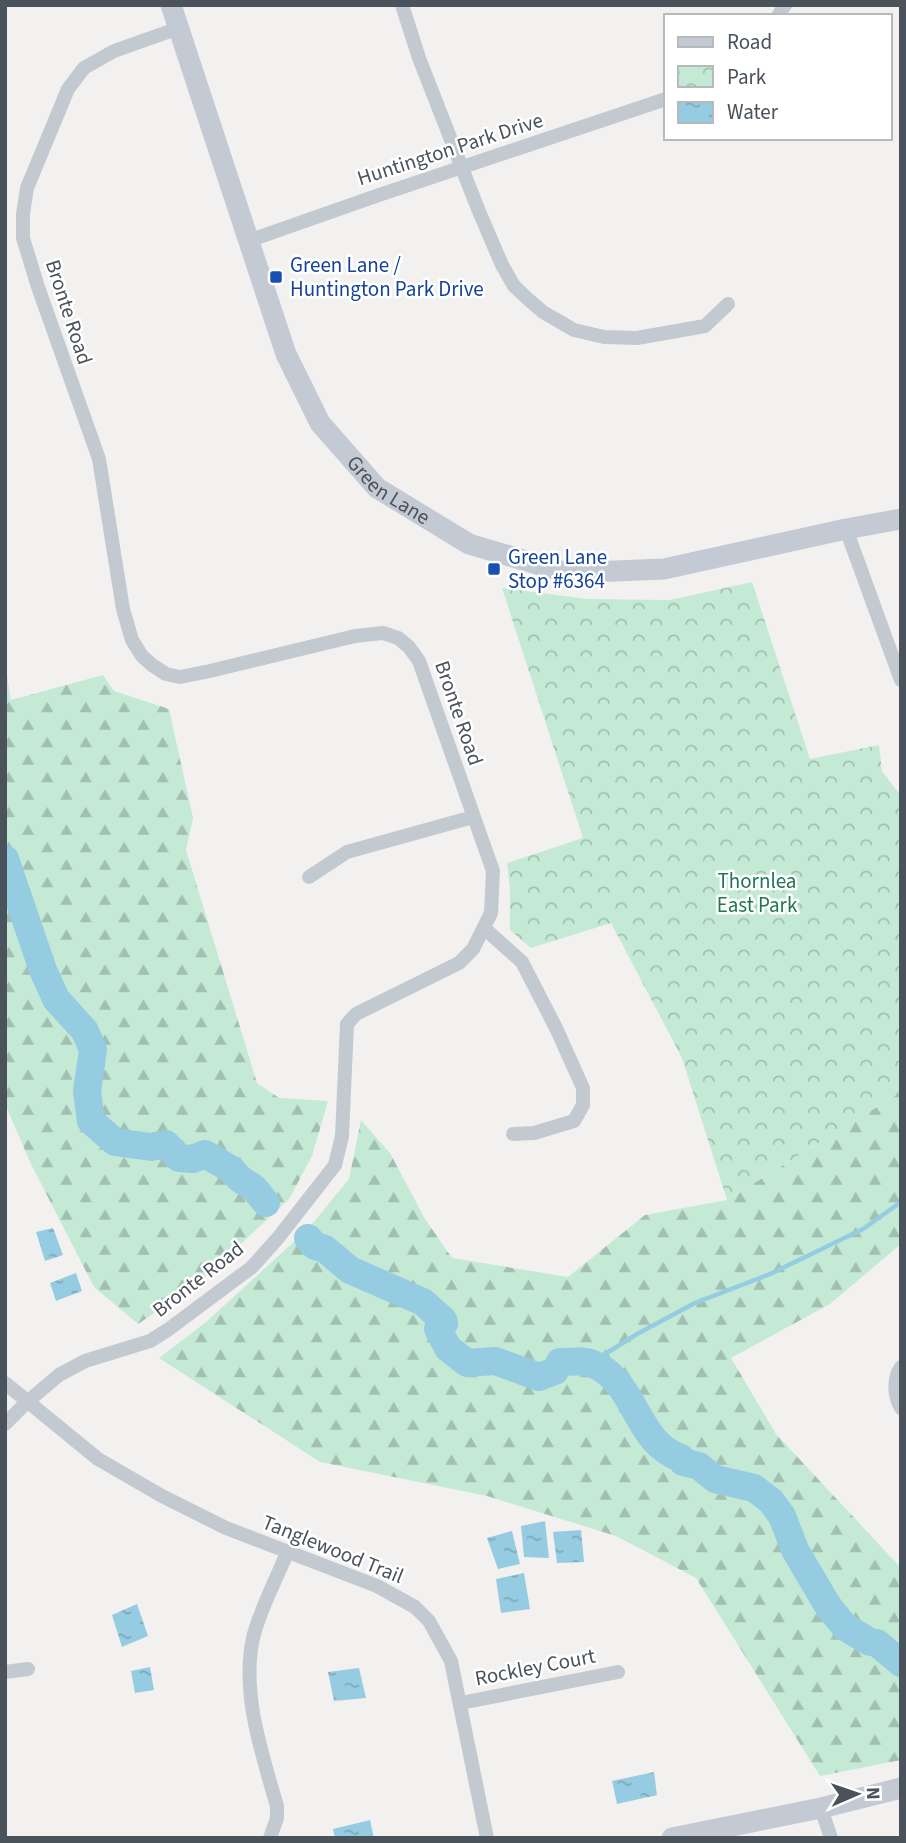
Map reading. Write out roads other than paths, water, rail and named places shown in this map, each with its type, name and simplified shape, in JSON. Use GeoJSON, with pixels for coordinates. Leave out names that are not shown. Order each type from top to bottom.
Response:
{"type":"FeatureCollection","features":[{"type":"Feature","properties":{"kind":"street","name":"Green Lane"},"geometry":{"type":"LineString","coordinates":[[171,5],[286,354],[320,423],[377,488],[469,544],[566,573],[664,569],[901,519]]}},
{"type":"Feature","properties":{"kind":"street"},"geometry":{"type":"LineString","coordinates":[[402,5],[461,167],[502,265],[514,286],[543,312],[574,330],[604,337],[637,338],[705,326],[728,304]]}},
{"type":"Feature","properties":{"kind":"street","name":"Bronte Road"},"geometry":{"type":"LineString","coordinates":[[5,1424],[59,1376],[85,1361],[150,1341],[252,1267],[308,1202],[335,1165],[342,1136],[347,1024],[356,1014],[459,963],[473,949],[491,914],[493,871],[419,661],[410,647],[398,638],[383,633],[355,636],[180,677],[166,674],[152,665],[142,656],[132,640],[123,609],[99,459],[38,286],[23,237],[23,214],[27,188],[68,89],[84,68],[114,51],[179,29]]}},
{"type":"Feature","properties":{"kind":"street","name":"Huntington Park Drive"},"geometry":{"type":"LineString","coordinates":[[248,241],[664,100]]}},
{"type":"Feature","properties":{"kind":"street"},"geometry":{"type":"LineString","coordinates":[[846,529],[901,680]]}},
{"type":"Feature","properties":{"kind":"street"},"geometry":{"type":"LineString","coordinates":[[309,877],[347,852],[473,817]]}},
{"type":"Feature","properties":{"kind":"street"},"geometry":{"type":"LineString","coordinates":[[484,928],[522,962],[583,1088],[583,1105],[574,1121],[534,1133],[513,1134]]}},
{"type":"Feature","properties":{"kind":"street"},"geometry":{"type":"LineString","coordinates":[[901,1367],[897,1372],[895,1389],[901,1408]]}},
{"type":"Feature","properties":{"kind":"street","name":"Tanglewood Trail"},"geometry":{"type":"LineString","coordinates":[[5,1383],[109,1465],[226,1528],[377,1586],[415,1607],[429,1621],[451,1661],[487,1838]]}},
{"type":"Feature","properties":{"kind":"street"},"geometry":{"type":"LineString","coordinates":[[270,1838],[277,1818],[277,1806],[257,1727],[249,1666],[258,1623],[287,1553]]}},
{"type":"Feature","properties":{"kind":"street"},"geometry":{"type":"LineString","coordinates":[[5,1672],[29,1669]]}},
{"type":"Feature","properties":{"kind":"street","name":"Rockley Court"},"geometry":{"type":"LineString","coordinates":[[461,1703],[618,1672]]}},
{"type":"Feature","properties":{"kind":"street"},"geometry":{"type":"LineString","coordinates":[[673,1838],[896,1790]]}},
{"type":"Feature","properties":{"kind":"street"},"geometry":{"type":"LineString","coordinates":[[821,1808],[831,1838]]}},
{"type":"Feature","properties":{"kind":"water"},"geometry":{"type":"Polygon","coordinates":[[[53,1228],[63,1255],[45,1261],[36,1232],[53,1228]]]}},
{"type":"Feature","properties":{"kind":"water"},"geometry":{"type":"Polygon","coordinates":[[[76,1273],[82,1291],[56,1301],[50,1283],[76,1273]]]}},
{"type":"Feature","properties":{"kind":"water"},"geometry":{"type":"Polygon","coordinates":[[[545,1521],[549,1558],[524,1557],[521,1526],[545,1521]]]}},
{"type":"Feature","properties":{"kind":"water"},"geometry":{"type":"Polygon","coordinates":[[[581,1530],[584,1562],[557,1563],[553,1532],[581,1530]]]}},
{"type":"Feature","properties":{"kind":"water"},"geometry":{"type":"Polygon","coordinates":[[[512,1531],[520,1564],[498,1569],[487,1538],[512,1531]]]}},
{"type":"Feature","properties":{"kind":"water"},"geometry":{"type":"Polygon","coordinates":[[[524,1573],[530,1609],[501,1613],[496,1579],[524,1573]]]}},
{"type":"Feature","properties":{"kind":"water"},"geometry":{"type":"Polygon","coordinates":[[[137,1604],[148,1636],[122,1647],[112,1615],[137,1604]]]}},
{"type":"Feature","properties":{"kind":"water"},"geometry":{"type":"Polygon","coordinates":[[[150,1667],[154,1690],[135,1693],[131,1671],[150,1667]]]}},
{"type":"Feature","properties":{"kind":"water"},"geometry":{"type":"Polygon","coordinates":[[[359,1668],[366,1698],[334,1701],[328,1672],[359,1668]]]}},
{"type":"Feature","properties":{"kind":"water"},"geometry":{"type":"Polygon","coordinates":[[[654,1772],[657,1795],[617,1804],[612,1781],[654,1772]]]}},
{"type":"Feature","properties":{"kind":"water"},"geometry":{"type":"Polygon","coordinates":[[[370,1820],[374,1838],[335,1838],[333,1829],[370,1820]]]}},
{"type":"Feature","properties":{"kind":"waterway"},"geometry":{"type":"LineString","coordinates":[[5,859],[43,970],[56,999],[85,1031],[93,1050],[87,1091],[91,1121],[115,1142],[151,1147],[166,1144],[179,1158],[193,1159],[205,1154],[232,1170],[254,1188],[266,1203]]}},
{"type":"Feature","properties":{"kind":"waterway"},"geometry":{"type":"LineString","coordinates":[[591,1363],[637,1334],[695,1303],[770,1274],[863,1229],[901,1202]]}},
{"type":"Feature","properties":{"kind":"waterway"},"geometry":{"type":"LineString","coordinates":[[308,1238],[315,1246],[325,1249],[350,1270],[423,1302],[443,1320],[444,1323],[438,1329],[448,1348],[467,1363],[495,1361],[539,1377],[555,1371],[560,1362],[581,1362],[593,1364],[608,1373],[619,1384],[654,1440],[666,1450],[681,1458],[683,1462],[699,1466],[715,1479],[754,1488],[771,1501],[782,1516],[795,1550],[828,1606],[845,1627],[870,1642],[877,1643],[901,1663]]}},
{"type":"Feature","properties":{"kind":"place","name":"Green Lane / Huntington Park Drive"},"geometry":{"type":"Point","coordinates":[276,277]}},
{"type":"Feature","properties":{"kind":"place","name":"Green Lane Stop #6364"},"geometry":{"type":"Point","coordinates":[494,569]}},
{"type":"Feature","properties":{"kind":"park label","name":"Thornlea East Park"},"geometry":{"type":"Point","coordinates":[757,893]}}]}
